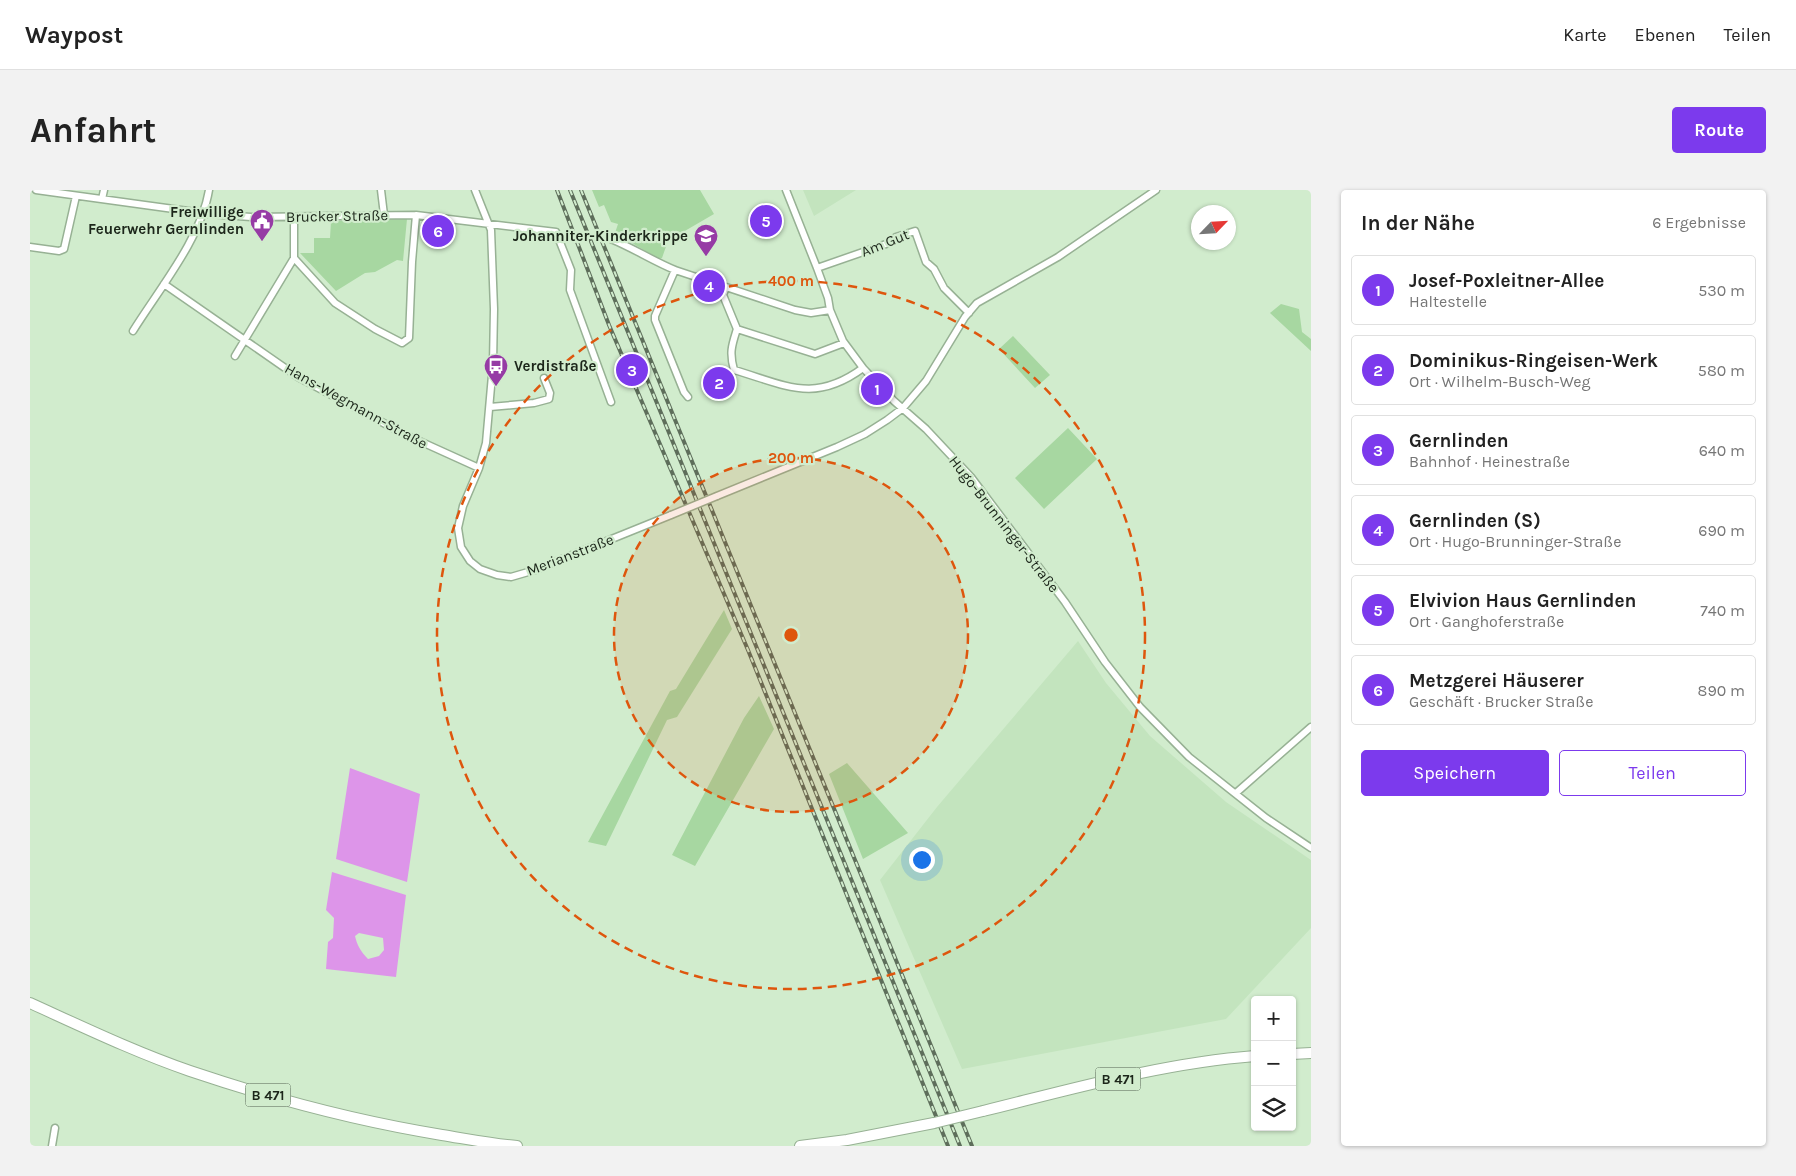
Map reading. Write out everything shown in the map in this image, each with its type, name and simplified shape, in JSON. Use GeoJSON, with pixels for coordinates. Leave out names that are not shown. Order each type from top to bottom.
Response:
{"type":"FeatureCollection","features":[{"type":"Feature","properties":{"kind":"highway","name":"B 471"},"geometry":{"type":"LineString","coordinates":[[30,1003],[115,1041],[189,1070],[263,1094],[370,1122],[517,1146]]}},
{"type":"Feature","properties":{"kind":"highway"},"geometry":{"type":"LineString","coordinates":[[1296,1054],[1311,1053]]}},
{"type":"Feature","properties":{"kind":"highway","name":"B 471"},"geometry":{"type":"LineString","coordinates":[[800,1146],[846,1140],[934,1123],[1191,1064],[1251,1056]]}},
{"type":"Feature","properties":{"kind":"street","name":"Brucker Straße"},"geometry":{"type":"LineString","coordinates":[[36,190],[251,217],[416,215],[556,232],[571,270],[570,290],[611,402]]}},
{"type":"Feature","properties":{"kind":"street"},"geometry":{"type":"LineString","coordinates":[[102,199],[104,190]]}},
{"type":"Feature","properties":{"kind":"street"},"geometry":{"type":"LineString","coordinates":[[133,331],[187,247],[207,204],[209,190]]}},
{"type":"Feature","properties":{"kind":"street"},"geometry":{"type":"LineString","coordinates":[[381,190],[384,215]]}},
{"type":"Feature","properties":{"kind":"street","name":"Merianstraße"},"geometry":{"type":"LineString","coordinates":[[475,190],[491,230],[494,308],[490,407],[486,443],[479,468],[463,506],[458,528],[461,547],[470,561],[480,569],[497,575],[512,576],[535,570],[865,434],[902,408],[926,381],[977,303],[1058,258],[1156,190]]}},
{"type":"Feature","properties":{"kind":"street","name":"Hugo-Brunninger-Straße"},"geometry":{"type":"LineString","coordinates":[[786,190],[844,343],[863,368],[894,401],[926,429],[971,477],[1065,602],[1105,662],[1140,707],[1189,758],[1266,818],[1311,848]]}},
{"type":"Feature","properties":{"kind":"street"},"geometry":{"type":"LineString","coordinates":[[30,247],[59,251],[64,249],[76,196]]}},
{"type":"Feature","properties":{"kind":"street"},"geometry":{"type":"LineString","coordinates":[[294,258],[335,303],[375,329],[402,343],[409,338],[416,215]]}},
{"type":"Feature","properties":{"kind":"street"},"geometry":{"type":"LineString","coordinates":[[235,356],[294,258],[294,217]]}},
{"type":"Feature","properties":{"kind":"street","name":"Am Gut"},"geometry":{"type":"LineString","coordinates":[[817,268],[886,244],[896,237],[915,231],[926,262],[934,269],[944,288],[969,313]]}},
{"type":"Feature","properties":{"kind":"street"},"geometry":{"type":"LineString","coordinates":[[611,239],[675,270],[802,312],[811,313],[830,310]]}},
{"type":"Feature","properties":{"kind":"street"},"geometry":{"type":"LineString","coordinates":[[675,270],[655,320],[684,392],[688,396]]}},
{"type":"Feature","properties":{"kind":"street","name":"Hans-Wegmann-Straße"},"geometry":{"type":"LineString","coordinates":[[164,284],[301,379],[404,434],[479,468]]}},
{"type":"Feature","properties":{"kind":"street"},"geometry":{"type":"LineString","coordinates":[[726,287],[723,295],[737,328],[731,349],[734,370],[798,388],[812,390],[835,384],[851,377],[863,368]]}},
{"type":"Feature","properties":{"kind":"street"},"geometry":{"type":"LineString","coordinates":[[737,328],[815,354],[844,343]]}},
{"type":"Feature","properties":{"kind":"street"},"geometry":{"type":"LineString","coordinates":[[490,407],[534,403],[549,399],[550,394],[544,378]]}},
{"type":"Feature","properties":{"kind":"street"},"geometry":{"type":"LineString","coordinates":[[1236,793],[1311,728]]}},
{"type":"Feature","properties":{"kind":"street"},"geometry":{"type":"LineString","coordinates":[[52,1146],[55,1128]]}},
{"type":"Feature","properties":{"kind":"shaded area"},"geometry":{"type":"Polygon","coordinates":[[[592,190],[700,190],[714,214],[671,239],[669,238],[662,258],[659,259],[615,233],[618,224],[611,222],[604,205],[599,207],[592,190]]]}},
{"type":"Feature","properties":{"kind":"shaded area"},"geometry":{"type":"Polygon","coordinates":[[[803,190],[856,190],[814,216],[803,190]]]}},
{"type":"Feature","properties":{"kind":"shaded area"},"geometry":{"type":"Polygon","coordinates":[[[407,219],[403,261],[397,260],[375,272],[365,273],[336,291],[300,253],[314,253],[314,238],[330,238],[331,221],[407,219]]]}},
{"type":"Feature","properties":{"kind":"shaded area"},"geometry":{"type":"Polygon","coordinates":[[[1281,304],[1299,309],[1302,332],[1311,339],[1311,351],[1270,313],[1281,304]]]}},
{"type":"Feature","properties":{"kind":"shaded area"},"geometry":{"type":"Polygon","coordinates":[[[1013,336],[1050,375],[1035,388],[999,349],[1013,336]]]}},
{"type":"Feature","properties":{"kind":"shaded area"},"geometry":{"type":"Polygon","coordinates":[[[1068,428],[1097,459],[1044,509],[1015,478],[1068,428]]]}},
{"type":"Feature","properties":{"kind":"shaded area"},"geometry":{"type":"Polygon","coordinates":[[[724,610],[732,629],[677,717],[667,720],[606,846],[588,842],[670,691],[676,689],[724,610]]]}},
{"type":"Feature","properties":{"kind":"shaded area"},"geometry":{"type":"Polygon","coordinates":[[[1078,641],[1106,683],[1150,736],[1226,802],[1311,860],[1311,928],[1226,1019],[962,1069],[880,880],[937,807],[1078,641]]]}},
{"type":"Feature","properties":{"kind":"shaded area"},"geometry":{"type":"Polygon","coordinates":[[[759,696],[774,729],[695,866],[672,855],[744,718],[759,696]]]}},
{"type":"Feature","properties":{"kind":"shaded area"},"geometry":{"type":"Polygon","coordinates":[[[847,763],[908,833],[863,859],[829,774],[847,763]]]}},
{"type":"Feature","properties":{"kind":"shaded area"},"geometry":{"type":"Polygon","coordinates":[[[350,768],[420,794],[407,882],[336,859],[350,768]]]}},
{"type":"Feature","properties":{"kind":"shaded area"},"geometry":{"type":"Polygon","coordinates":[[[332,872],[406,895],[396,977],[326,969],[328,942],[333,938],[334,918],[326,910],[332,872]],[[359,933],[355,936],[363,954],[368,959],[379,956],[384,950],[383,938],[359,933]]]}},
{"type":"Feature","properties":{"kind":"railway"},"geometry":{"type":"LineString","coordinates":[[557,190],[609,325],[748,650],[948,1146]]}},
{"type":"Feature","properties":{"kind":"railway"},"geometry":{"type":"LineString","coordinates":[[570,190],[960,1146]]}},
{"type":"Feature","properties":{"kind":"railway"},"geometry":{"type":"LineString","coordinates":[[581,190],[972,1146]]}},
{"type":"Feature","properties":{"kind":"place","name":"Elvivion Haus Gernlinden"},"geometry":{"type":"Point","coordinates":[766,221]}},
{"type":"Feature","properties":{"kind":"place","name":"Metzgerei Häuserer"},"geometry":{"type":"Point","coordinates":[438,231]}},
{"type":"Feature","properties":{"kind":"place","name":"Freiwillige Feuerwehr Gernlinden"},"geometry":{"type":"Point","coordinates":[262,242]}},
{"type":"Feature","properties":{"kind":"place","name":"Johanniter-Kinderkrippe"},"geometry":{"type":"Point","coordinates":[706,257]}},
{"type":"Feature","properties":{"kind":"place","name":"Gernlinden (S)"},"geometry":{"type":"Point","coordinates":[709,286]}},
{"type":"Feature","properties":{"kind":"place","name":"Gernlinden"},"geometry":{"type":"Point","coordinates":[632,370]}},
{"type":"Feature","properties":{"kind":"place","name":"Dominikus-Ringeisen-Werk"},"geometry":{"type":"Point","coordinates":[719,383]}},
{"type":"Feature","properties":{"kind":"place","name":"Verdistraße"},"geometry":{"type":"Point","coordinates":[496,387]}},
{"type":"Feature","properties":{"kind":"place","name":"Josef-Poxleitner-Allee"},"geometry":{"type":"Point","coordinates":[877,389]}}]}
